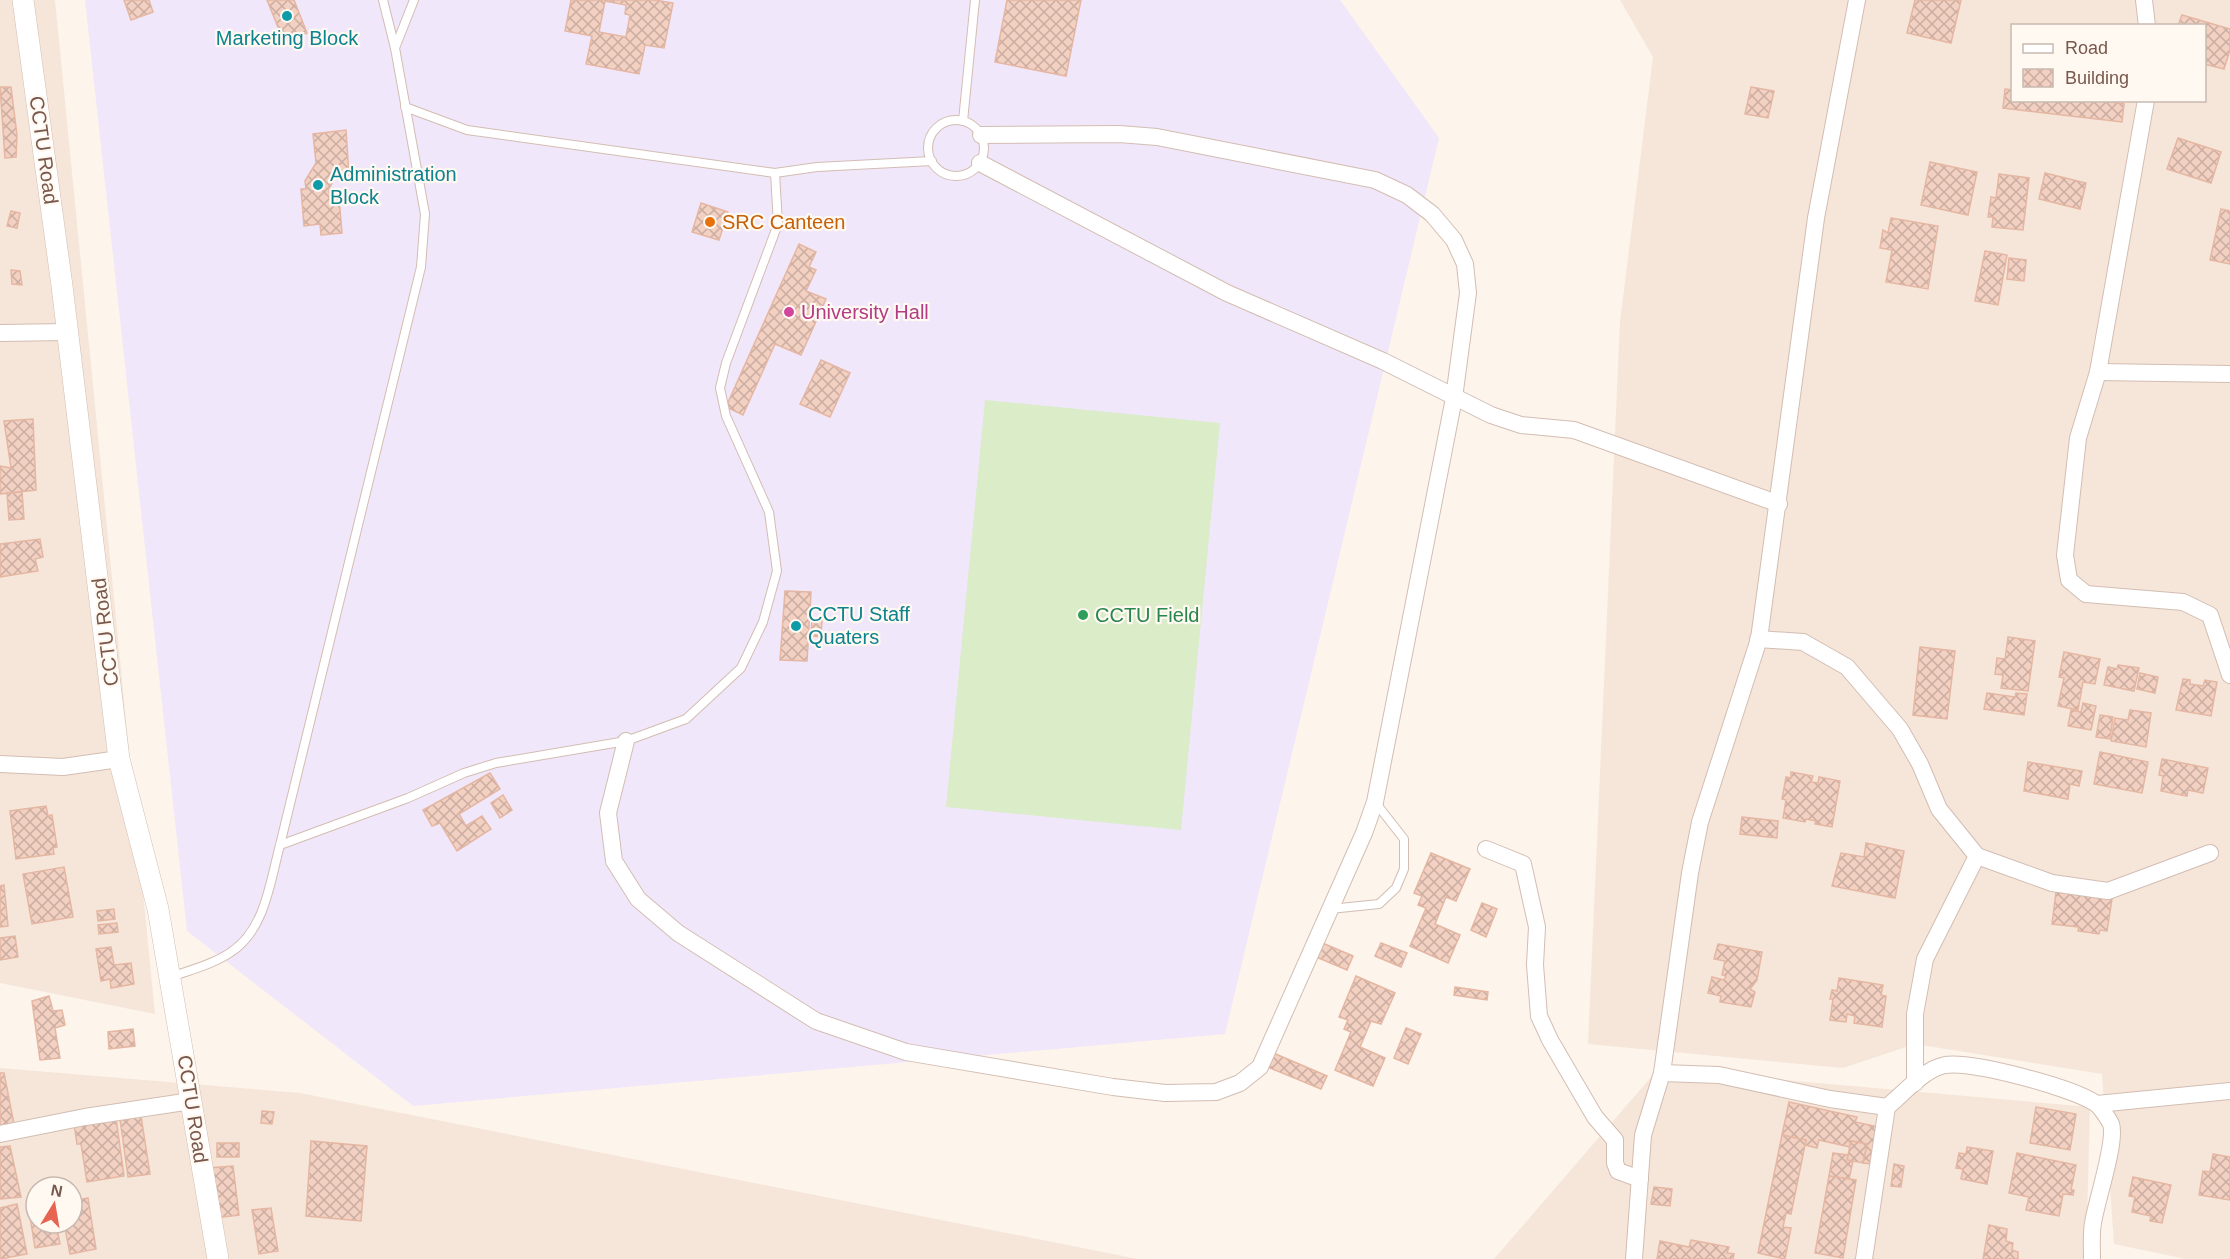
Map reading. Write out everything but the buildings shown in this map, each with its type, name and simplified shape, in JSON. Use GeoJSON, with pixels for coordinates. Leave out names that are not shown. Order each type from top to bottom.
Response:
{"type":"FeatureCollection","features":[{"type":"Feature","properties":{"kind":"street","name":"CCTU Road"},"geometry":{"type":"LineString","coordinates":[[23,0],[67,332],[119,759],[158,909],[218,1259]]}},
{"type":"Feature","properties":{"kind":"street"},"geometry":{"type":"LineString","coordinates":[[1634,1259],[1643,1135],[1662,1072],[1690,873],[1700,822],[1758,639],[1779,504],[1816,218],[1857,0]]}},
{"type":"Feature","properties":{"kind":"street"},"geometry":{"type":"LineString","coordinates":[[2144,0],[2147,24]]}},
{"type":"Feature","properties":{"kind":"street"},"geometry":{"type":"LineString","coordinates":[[2146,102],[2098,372],[2078,438],[2065,555],[2069,580],[2086,594],[2183,602],[2210,615],[2230,675]]}},
{"type":"Feature","properties":{"kind":"street"},"geometry":{"type":"LineString","coordinates":[[626,741],[608,813],[614,861],[638,899],[678,933],[816,1022],[906,1052],[1113,1087],[1165,1093],[1216,1092],[1240,1083],[1260,1067],[1375,802],[1454,398],[1468,293],[1465,264],[1454,240],[1432,214],[1407,195],[1375,180],[1157,136],[981,135]]}},
{"type":"Feature","properties":{"kind":"street"},"geometry":{"type":"LineString","coordinates":[[980,163],[1227,292],[1383,361],[1491,416],[1521,425],[1574,430],[1779,504]]}},
{"type":"Feature","properties":{"kind":"street"},"geometry":{"type":"LineString","coordinates":[[0,333],[67,332]]}},
{"type":"Feature","properties":{"kind":"street"},"geometry":{"type":"LineString","coordinates":[[2098,372],[2230,374]]}},
{"type":"Feature","properties":{"kind":"street"},"geometry":{"type":"LineString","coordinates":[[1758,639],[1803,642],[1847,667],[1900,729],[1920,764],[1939,809],[1977,856],[2052,883],[2108,891],[2210,854]]}},
{"type":"Feature","properties":{"kind":"street"},"geometry":{"type":"LineString","coordinates":[[0,764],[63,767],[119,759]]}},
{"type":"Feature","properties":{"kind":"street"},"geometry":{"type":"LineString","coordinates":[[1486,849],[1523,864],[1537,927],[1535,965],[1539,1016],[1550,1040],[1595,1117],[1615,1140],[1615,1163],[1618,1172],[1640,1179]]}},
{"type":"Feature","properties":{"kind":"street"},"geometry":{"type":"LineString","coordinates":[[1915,1083],[1915,1014],[1925,959],[1977,856]]}},
{"type":"Feature","properties":{"kind":"street"},"geometry":{"type":"LineString","coordinates":[[1864,1259],[1887,1107],[1929,1071],[1944,1065],[1960,1064],[2025,1078],[2079,1095],[2097,1104],[2112,1126],[2111,1143],[2093,1223],[2092,1259]]}},
{"type":"Feature","properties":{"kind":"street"},"geometry":{"type":"LineString","coordinates":[[1662,1072],[1719,1076],[1887,1107]]}},
{"type":"Feature","properties":{"kind":"street"},"geometry":{"type":"LineString","coordinates":[[2097,1104],[2230,1091]]}},
{"type":"Feature","properties":{"kind":"street"},"geometry":{"type":"LineString","coordinates":[[0,1134],[85,1117],[192,1101]]}},
{"type":"Feature","properties":{"kind":"lane"},"geometry":{"type":"LineString","coordinates":[[171,977],[230,954],[247,940],[260,919],[280,846],[421,267],[425,214],[395,48],[383,0]]}},
{"type":"Feature","properties":{"kind":"lane"},"geometry":{"type":"LineString","coordinates":[[395,48],[414,0]]}},
{"type":"Feature","properties":{"kind":"lane"},"geometry":{"type":"LineString","coordinates":[[963,121],[975,0]]}},
{"type":"Feature","properties":{"kind":"lane"},"geometry":{"type":"LineString","coordinates":[[405,107],[467,130],[775,173],[817,167],[932,161]]}},
{"type":"Feature","properties":{"kind":"lane"},"geometry":{"type":"LineString","coordinates":[[963,121],[977,129],[981,135],[984,144],[980,163],[973,170],[955,176],[946,174],[932,161],[930,140],[934,131],[942,124],[963,121]]}},
{"type":"Feature","properties":{"kind":"lane"},"geometry":{"type":"LineString","coordinates":[[280,846],[408,798],[464,772],[496,763],[626,741],[686,719],[741,668],[763,622],[777,571],[769,512],[726,416],[720,388],[726,363],[778,224],[775,173]]}},
{"type":"Feature","properties":{"kind":"lane"},"geometry":{"type":"LineString","coordinates":[[1330,909],[1379,904],[1396,888],[1404,869],[1404,839],[1375,802]]}},
{"type":"Feature","properties":{"kind":"shaded area"},"geometry":{"type":"Polygon","coordinates":[[[0,0],[55,0],[155,1014],[0,983],[0,0]]]}},
{"type":"Feature","properties":{"kind":"shaded area"},"geometry":{"type":"Polygon","coordinates":[[[85,0],[1340,0],[1439,138],[1225,1034],[413,1106],[187,931],[85,0]]]}},
{"type":"Feature","properties":{"kind":"shaded area"},"geometry":{"type":"Polygon","coordinates":[[[1620,0],[2230,0],[2230,1259],[2186,1259],[2114,1244],[2102,1074],[1915,1044],[1843,1068],[1588,1044],[1620,322],[1653,57],[1620,0]]]}},
{"type":"Feature","properties":{"kind":"shaded area"},"geometry":{"type":"Polygon","coordinates":[[[0,1068],[300,1093],[1138,1259],[0,1259],[0,1068]]]}},
{"type":"Feature","properties":{"kind":"shaded area"},"geometry":{"type":"Polygon","coordinates":[[[1658,1069],[2090,1107],[2086,1259],[1494,1259],[1658,1069]]]}},
{"type":"Feature","properties":{"kind":"green space","name":"CCTU Field"},"geometry":{"type":"Polygon","coordinates":[[[985,400],[1220,423],[1181,830],[946,807],[985,400]]]}},
{"type":"Feature","properties":{"kind":"place","name":"Marketing Block"},"geometry":{"type":"Point","coordinates":[287,16]}},
{"type":"Feature","properties":{"kind":"place","name":"Administration Block"},"geometry":{"type":"Point","coordinates":[318,185]}},
{"type":"Feature","properties":{"kind":"place","name":"SRC Canteen"},"geometry":{"type":"Point","coordinates":[710,222]}},
{"type":"Feature","properties":{"kind":"place","name":"University Hall"},"geometry":{"type":"Point","coordinates":[789,312]}},
{"type":"Feature","properties":{"kind":"place","name":"CCTU Field"},"geometry":{"type":"Point","coordinates":[1083,615]}},
{"type":"Feature","properties":{"kind":"place","name":"CCTU Staff Quaters"},"geometry":{"type":"Point","coordinates":[796,626]}}]}
